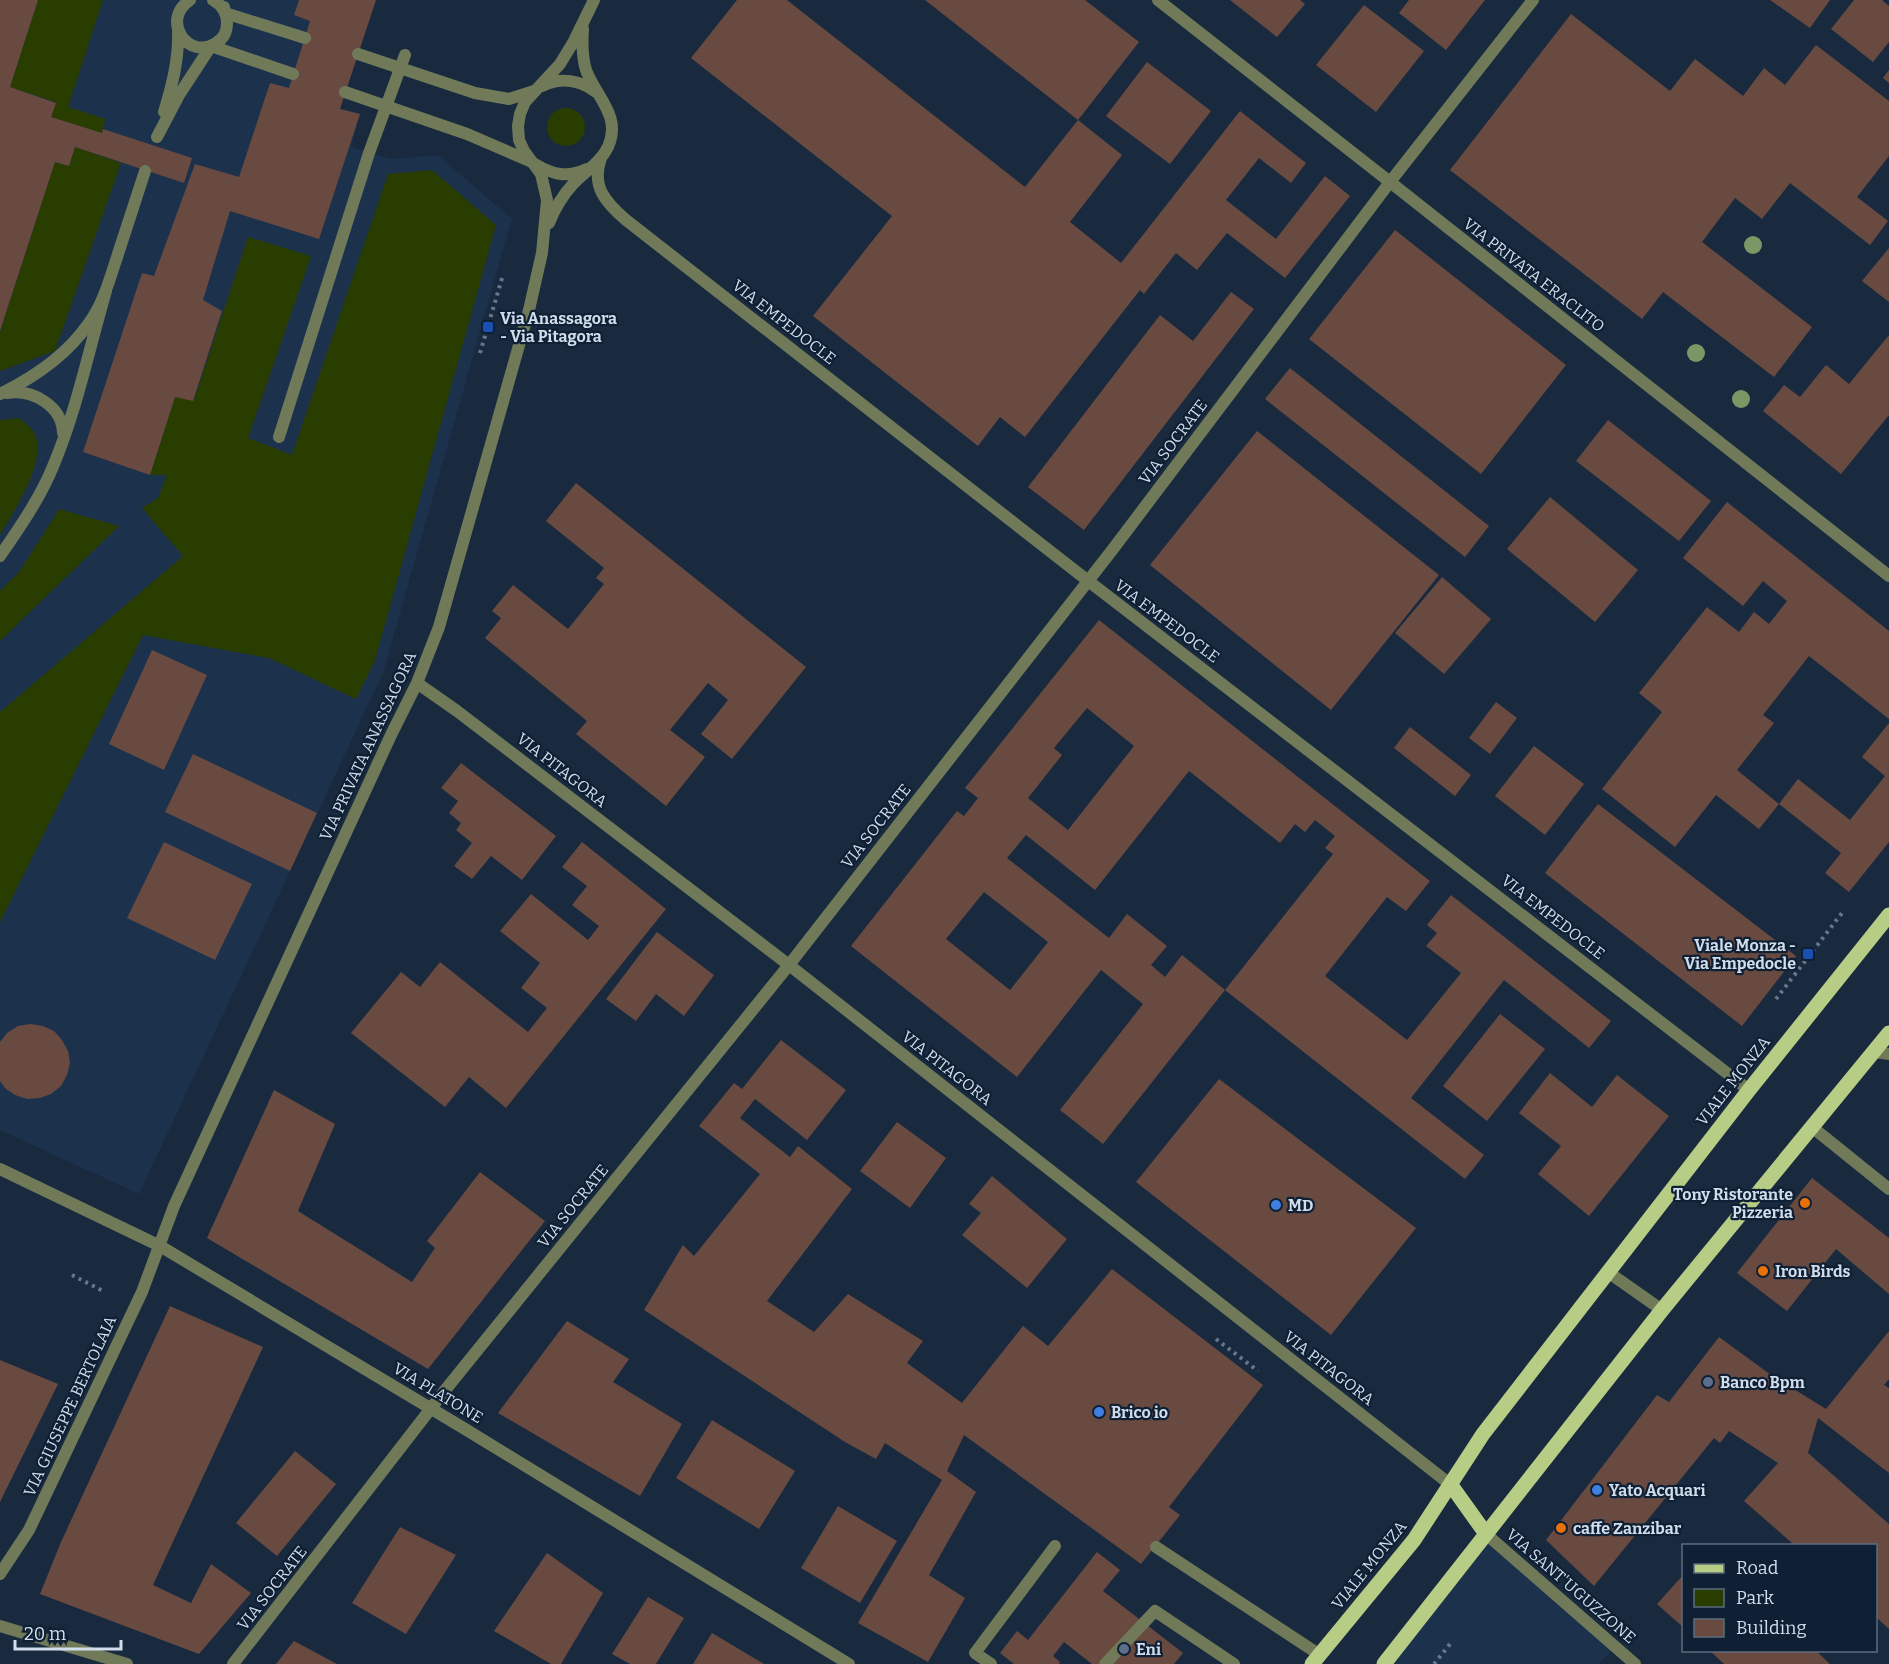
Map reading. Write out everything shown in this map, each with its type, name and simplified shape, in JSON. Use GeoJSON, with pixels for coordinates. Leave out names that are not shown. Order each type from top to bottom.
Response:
{"type":"FeatureCollection","features":[{"type":"Feature","properties":{"kind":"main road","name":"VIALE MONZA"},"geometry":{"type":"LineString","coordinates":[[1316,1660],[1413,1540],[1484,1434],[1608,1272],[1889,915]]}},
{"type":"Feature","properties":{"kind":"main road"},"geometry":{"type":"LineString","coordinates":[[1384,1664],[1662,1310],[1812,1126],[1881,1053],[1889,1033]]}},
{"type":"Feature","properties":{"kind":"main road"},"geometry":{"type":"LineString","coordinates":[[1451,1485],[1486,1534]]}},
{"type":"Feature","properties":{"kind":"street"},"geometry":{"type":"LineString","coordinates":[[189,0],[178,14],[176,23],[182,38],[196,47],[211,46],[293,74]]}},
{"type":"Feature","properties":{"kind":"street"},"geometry":{"type":"LineString","coordinates":[[213,0],[219,3],[225,13],[304,38]]}},
{"type":"Feature","properties":{"kind":"street"},"geometry":{"type":"LineString","coordinates":[[178,31],[174,76],[155,141],[179,94],[211,46],[222,38],[226,31],[227,22],[222,0]]}},
{"type":"Feature","properties":{"kind":"street","name":"VIA PRIVATA ANASSAGORA"},"geometry":{"type":"LineString","coordinates":[[544,238],[547,200],[541,174],[519,140],[520,114],[525,102],[560,64],[594,0]]}},
{"type":"Feature","properties":{"kind":"street","name":"VIA PRIVATA ERACLITO"},"geometry":{"type":"LineString","coordinates":[[1158,0],[1889,576]]}},
{"type":"Feature","properties":{"kind":"street","name":"VIA SOCRATE"},"geometry":{"type":"LineString","coordinates":[[233,1664],[431,1408],[789,965],[1113,549],[1390,182],[1533,0]]}},
{"type":"Feature","properties":{"kind":"street","name":"VIA PRIVATA ANASSAGORA"},"geometry":{"type":"LineString","coordinates":[[160,1246],[174,1206],[428,659],[529,310],[544,238],[551,217],[573,184],[601,158],[609,146],[612,132],[611,117],[606,104],[595,88],[583,58],[583,31],[586,18]]}},
{"type":"Feature","properties":{"kind":"street"},"geometry":{"type":"LineString","coordinates":[[358,54],[476,93],[509,99],[554,82],[574,81],[587,85],[598,93],[606,104]]}},
{"type":"Feature","properties":{"kind":"street"},"geometry":{"type":"LineString","coordinates":[[279,437],[369,153],[405,55]]}},
{"type":"Feature","properties":{"kind":"street","name":"VIA PRIVATA ANASSAGORA"},"geometry":{"type":"LineString","coordinates":[[345,92],[467,134],[547,171],[561,175],[576,174],[590,168]]}},
{"type":"Feature","properties":{"kind":"street","name":"VIA EMPEDOCLE"},"geometry":{"type":"LineString","coordinates":[[601,158],[598,168],[600,188],[604,198],[620,215],[1088,580],[1749,1090]]}},
{"type":"Feature","properties":{"kind":"street"},"geometry":{"type":"LineString","coordinates":[[0,556],[41,492],[54,464],[145,171]]}},
{"type":"Feature","properties":{"kind":"street"},"geometry":{"type":"LineString","coordinates":[[0,395],[47,366],[72,344],[90,322],[106,291]]}},
{"type":"Feature","properties":{"kind":"street"},"geometry":{"type":"LineString","coordinates":[[0,395],[11,392],[27,394],[43,400],[60,417],[63,423],[63,436]]}},
{"type":"Feature","properties":{"kind":"street","name":"VIA PITAGORA"},"geometry":{"type":"LineString","coordinates":[[417,683],[789,965],[1451,1485]]}},
{"type":"Feature","properties":{"kind":"street"},"geometry":{"type":"LineString","coordinates":[[1812,1126],[1889,1188]]}},
{"type":"Feature","properties":{"kind":"street","name":"VIA PLATONE"},"geometry":{"type":"LineString","coordinates":[[0,1169],[160,1246],[431,1408],[849,1664]]}},
{"type":"Feature","properties":{"kind":"street","name":"VIA GIUSEPPE BERTOLAIA"},"geometry":{"type":"LineString","coordinates":[[0,1574],[29,1530],[142,1292],[160,1246]]}},
{"type":"Feature","properties":{"kind":"street"},"geometry":{"type":"LineString","coordinates":[[1608,1272],[1662,1310]]}},
{"type":"Feature","properties":{"kind":"street","name":"VIA SANT'UGUZZONE"},"geometry":{"type":"LineString","coordinates":[[1486,1534],[1635,1664]]}},
{"type":"Feature","properties":{"kind":"street"},"geometry":{"type":"LineString","coordinates":[[991,1664],[975,1653],[1055,1546]]}},
{"type":"Feature","properties":{"kind":"street"},"geometry":{"type":"LineString","coordinates":[[1156,1547],[1316,1660]]}},
{"type":"Feature","properties":{"kind":"street"},"geometry":{"type":"LineString","coordinates":[[1105,1664],[1155,1611],[1234,1664]]}},
{"type":"Feature","properties":{"kind":"street"},"geometry":{"type":"LineString","coordinates":[[0,1626],[127,1664]]}},
{"type":"Feature","properties":{"kind":"path"},"geometry":{"type":"LineString","coordinates":[[480,353],[503,275]]}},
{"type":"Feature","properties":{"kind":"path"},"geometry":{"type":"LineString","coordinates":[[1776,999],[1842,913]]}},
{"type":"Feature","properties":{"kind":"path"},"geometry":{"type":"LineString","coordinates":[[72,1275],[103,1291]]}},
{"type":"Feature","properties":{"kind":"path"},"geometry":{"type":"LineString","coordinates":[[1216,1339],[1258,1371]]}},
{"type":"Feature","properties":{"kind":"path"},"geometry":{"type":"LineString","coordinates":[[1434,1664],[1450,1644]]}},
{"type":"Feature","properties":{"kind":"shaded area"},"geometry":{"type":"Polygon","coordinates":[[[0,0],[376,0],[340,108],[360,114],[351,147],[390,159],[438,155],[512,219],[383,673],[139,1194],[0,1130],[0,0]]]}},
{"type":"Feature","properties":{"kind":"shaded area"},"geometry":{"type":"Polygon","coordinates":[[[1486,1534],[1615,1647],[1599,1664],[1384,1664],[1486,1534]]]}},
{"type":"Feature","properties":{"kind":"green space"},"geometry":{"type":"Polygon","coordinates":[[[38,0],[103,0],[68,107],[105,119],[102,133],[51,117],[56,102],[10,87],[38,0]]]}},
{"type":"Feature","properties":{"kind":"green space"},"geometry":{"type":"Polygon","coordinates":[[[566,108],[579,114],[585,127],[579,140],[566,146],[553,140],[547,127],[553,114],[566,108]]]}},
{"type":"Feature","properties":{"kind":"green space"},"geometry":{"type":"Polygon","coordinates":[[[75,147],[121,163],[55,351],[0,371],[0,332],[55,162],[69,166],[75,147]]]}},
{"type":"Feature","properties":{"kind":"green space"},"geometry":{"type":"Polygon","coordinates":[[[432,170],[496,225],[375,660],[356,699],[269,658],[143,635],[0,922],[0,712],[183,556],[142,508],[158,498],[167,475],[150,475],[175,397],[194,400],[248,237],[311,256],[248,438],[292,455],[388,174],[432,170]]]}},
{"type":"Feature","properties":{"kind":"green space"},"geometry":{"type":"Polygon","coordinates":[[[19,418],[33,431],[37,442],[37,455],[28,484],[0,535],[0,420],[19,418]]]}},
{"type":"Feature","properties":{"kind":"green space"},"geometry":{"type":"Polygon","coordinates":[[[59,509],[119,526],[0,641],[0,591],[20,571],[59,509]]]}},
{"type":"Feature","properties":{"kind":"building"},"geometry":{"type":"Polygon","coordinates":[[[0,0],[38,0],[10,87],[56,103],[51,117],[102,133],[103,129],[192,158],[184,183],[75,147],[69,166],[55,162],[0,331],[0,0]]]}},
{"type":"Feature","properties":{"kind":"building"},"geometry":{"type":"Polygon","coordinates":[[[299,0],[376,0],[340,109],[360,114],[319,239],[230,211],[203,300],[222,311],[193,401],[175,397],[150,475],[83,452],[142,273],[154,276],[195,164],[239,177],[270,83],[289,88],[310,21],[294,15],[299,0]]]}},
{"type":"Feature","properties":{"kind":"building"},"geometry":{"type":"Polygon","coordinates":[[[737,0],[787,0],[1025,187],[1078,120],[1122,155],[1070,222],[1121,263],[1240,111],[1306,163],[1291,183],[1259,158],[1226,200],[1276,239],[1325,176],[1350,196],[1285,278],[1227,233],[1197,270],[1176,253],[1144,294],[1140,290],[1025,437],[1000,417],[978,446],[813,316],[892,216],[691,58],[737,0]]]}},
{"type":"Feature","properties":{"kind":"building"},"geometry":{"type":"Polygon","coordinates":[[[925,0],[1085,0],[1139,42],[1078,120],[925,0]]]}},
{"type":"Feature","properties":{"kind":"building"},"geometry":{"type":"Polygon","coordinates":[[[1230,0],[1300,0],[1305,4],[1277,37],[1230,0]]]}},
{"type":"Feature","properties":{"kind":"building"},"geometry":{"type":"Polygon","coordinates":[[[1409,0],[1485,0],[1446,50],[1399,13],[1409,0]]]}},
{"type":"Feature","properties":{"kind":"building"},"geometry":{"type":"Polygon","coordinates":[[[1770,0],[1830,0],[1810,28],[1770,0]]]}},
{"type":"Feature","properties":{"kind":"building"},"geometry":{"type":"Polygon","coordinates":[[[1854,0],[1882,0],[1889,6],[1889,42],[1873,62],[1831,29],[1854,0]]]}},
{"type":"Feature","properties":{"kind":"building"},"geometry":{"type":"Polygon","coordinates":[[[1364,5],[1424,51],[1376,112],[1316,65],[1364,5]]]}},
{"type":"Feature","properties":{"kind":"building"},"geometry":{"type":"Polygon","coordinates":[[[1571,14],[1670,91],[1695,59],[1743,96],[1764,68],[1785,85],[1816,45],[1889,101],[1889,156],[1857,197],[1888,221],[1870,245],[1790,183],[1762,219],[1735,198],[1702,242],[1812,327],[1774,377],[1663,292],[1642,319],[1450,170],[1571,14]]]}},
{"type":"Feature","properties":{"kind":"building"},"geometry":{"type":"Polygon","coordinates":[[[1147,62],[1211,111],[1170,164],[1106,116],[1147,62]]]}},
{"type":"Feature","properties":{"kind":"building"},"geometry":{"type":"Polygon","coordinates":[[[1889,70],[1889,83],[1883,78],[1889,70]]]}},
{"type":"Feature","properties":{"kind":"building"},"geometry":{"type":"Polygon","coordinates":[[[1395,230],[1566,365],[1481,474],[1309,339],[1395,230]]]}},
{"type":"Feature","properties":{"kind":"building"},"geometry":{"type":"Polygon","coordinates":[[[1889,248],[1889,302],[1862,281],[1889,248]]]}},
{"type":"Feature","properties":{"kind":"building"},"geometry":{"type":"Polygon","coordinates":[[[1231,292],[1254,309],[1084,530],[1028,487],[1160,315],[1193,341],[1231,292]]]}},
{"type":"Feature","properties":{"kind":"building"},"geometry":{"type":"Polygon","coordinates":[[[1889,335],[1889,415],[1841,474],[1763,411],[1784,385],[1800,397],[1826,365],[1849,384],[1889,335]]]}},
{"type":"Feature","properties":{"kind":"building"},"geometry":{"type":"Polygon","coordinates":[[[1290,368],[1489,526],[1465,557],[1265,399],[1290,368]]]}},
{"type":"Feature","properties":{"kind":"building"},"geometry":{"type":"Polygon","coordinates":[[[1608,420],[1711,501],[1679,541],[1576,461],[1608,420]]]}},
{"type":"Feature","properties":{"kind":"building"},"geometry":{"type":"Polygon","coordinates":[[[1257,431],[1439,575],[1331,710],[1150,565],[1257,431]]]}},
{"type":"Feature","properties":{"kind":"building"},"geometry":{"type":"Polygon","coordinates":[[[576,483],[806,667],[732,759],[701,734],[728,700],[708,683],[670,730],[705,757],[666,806],[576,734],[587,721],[485,638],[501,618],[492,611],[513,585],[568,629],[604,584],[596,578],[604,568],[546,521],[576,483]]]}},
{"type":"Feature","properties":{"kind":"building"},"geometry":{"type":"Polygon","coordinates":[[[1550,497],[1638,570],[1595,622],[1507,549],[1550,497]]]}},
{"type":"Feature","properties":{"kind":"building"},"geometry":{"type":"Polygon","coordinates":[[[1727,502],[1889,631],[1889,719],[1809,656],[1763,715],[1774,723],[1737,770],[1779,804],[1759,829],[1716,795],[1675,847],[1602,789],[1662,712],[1639,693],[1707,607],[1739,632],[1754,612],[1769,624],[1787,601],[1763,581],[1743,606],[1683,558],[1727,502]]]}},
{"type":"Feature","properties":{"kind":"building"},"geometry":{"type":"Polygon","coordinates":[[[1442,577],[1491,619],[1444,674],[1395,633],[1442,577]]]}},
{"type":"Feature","properties":{"kind":"building"},"geometry":{"type":"Polygon","coordinates":[[[1099,620],[1430,881],[1406,911],[1387,897],[1325,976],[1407,1040],[1461,973],[1426,946],[1437,933],[1427,925],[1451,895],[1611,1021],[1589,1048],[1504,980],[1411,1098],[1484,1155],[1465,1179],[1225,990],[1103,1144],[1060,1110],[1143,1004],[1101,970],[1017,1077],[851,946],[957,811],[964,816],[978,798],[965,788],[1099,620]],[[1087,708],[1054,748],[1062,755],[1028,798],[1068,830],[1134,746],[1087,708]],[[1189,771],[1095,890],[1026,835],[1007,858],[1109,938],[1127,914],[1167,946],[1151,965],[1165,977],[1182,955],[1225,990],[1333,854],[1325,848],[1335,836],[1315,820],[1305,832],[1295,824],[1280,843],[1189,771]],[[984,892],[946,939],[1010,990],[1048,942],[984,892]]]}},
{"type":"Feature","properties":{"kind":"building"},"geometry":{"type":"Polygon","coordinates":[[[152,650],[207,675],[164,770],[109,744],[152,650]]]}},
{"type":"Feature","properties":{"kind":"building"},"geometry":{"type":"Polygon","coordinates":[[[1496,702],[1517,718],[1490,754],[1469,738],[1496,702]]]}},
{"type":"Feature","properties":{"kind":"building"},"geometry":{"type":"Polygon","coordinates":[[[1889,723],[1889,842],[1849,892],[1825,873],[1841,853],[1779,804],[1798,779],[1850,820],[1885,776],[1862,757],[1889,723]]]}},
{"type":"Feature","properties":{"kind":"building"},"geometry":{"type":"Polygon","coordinates":[[[1410,727],[1471,775],[1455,796],[1394,748],[1410,727]]]}},
{"type":"Feature","properties":{"kind":"building"},"geometry":{"type":"Polygon","coordinates":[[[1534,746],[1584,784],[1545,835],[1495,796],[1534,746]]]}},
{"type":"Feature","properties":{"kind":"building"},"geometry":{"type":"Polygon","coordinates":[[[193,754],[317,813],[290,871],[165,812],[193,754]]]}},
{"type":"Feature","properties":{"kind":"building"},"geometry":{"type":"Polygon","coordinates":[[[461,763],[556,836],[522,880],[491,856],[472,879],[454,866],[472,843],[456,830],[461,823],[449,813],[458,801],[441,788],[461,763]]]}},
{"type":"Feature","properties":{"kind":"building"},"geometry":{"type":"Polygon","coordinates":[[[1598,804],[1796,956],[1742,1026],[1545,873],[1598,804]]]}},
{"type":"Feature","properties":{"kind":"building"},"geometry":{"type":"Polygon","coordinates":[[[164,842],[252,884],[215,960],[127,918],[164,842]]]}},
{"type":"Feature","properties":{"kind":"building"},"geometry":{"type":"Polygon","coordinates":[[[582,842],[666,909],[506,1108],[469,1077],[445,1107],[351,1033],[401,972],[420,987],[440,962],[528,1032],[547,1008],[521,988],[540,963],[500,931],[531,894],[588,940],[599,926],[572,905],[587,886],[562,867],[582,842]]]}},
{"type":"Feature","properties":{"kind":"building"},"geometry":{"type":"Polygon","coordinates":[[[657,932],[714,975],[684,1016],[656,994],[636,1021],[606,999],[657,932]]]}},
{"type":"Feature","properties":{"kind":"building"},"geometry":{"type":"Polygon","coordinates":[[[1500,1014],[1545,1049],[1487,1121],[1443,1086],[1500,1014]]]}},
{"type":"Feature","properties":{"kind":"building"},"geometry":{"type":"Polygon","coordinates":[[[30,1024],[54,1031],[68,1051],[70,1063],[61,1086],[51,1094],[27,1099],[15,1095],[0,1081],[0,1042],[7,1033],[18,1026],[30,1024]]]}},
{"type":"Feature","properties":{"kind":"building"},"geometry":{"type":"Polygon","coordinates":[[[781,1040],[846,1090],[807,1140],[755,1099],[740,1118],[790,1157],[798,1146],[852,1189],[767,1301],[814,1332],[848,1294],[923,1341],[907,1363],[962,1403],[1023,1326],[1048,1346],[1112,1269],[1263,1385],[1169,1507],[1180,1515],[1141,1564],[964,1435],[947,1471],[976,1492],[929,1575],[965,1598],[928,1662],[858,1623],[942,1480],[885,1443],[876,1459],[845,1442],[644,1310],[683,1245],[694,1256],[760,1174],[699,1126],[734,1083],[742,1089],[781,1040]]]}},
{"type":"Feature","properties":{"kind":"building"},"geometry":{"type":"Polygon","coordinates":[[[1550,1073],[1592,1107],[1617,1075],[1669,1116],[1589,1216],[1538,1174],[1561,1146],[1519,1113],[1550,1073]]]}},
{"type":"Feature","properties":{"kind":"building","name":"MD"},"geometry":{"type":"Polygon","coordinates":[[[1219,1079],[1416,1228],[1331,1335],[1136,1182],[1219,1079]]]}},
{"type":"Feature","properties":{"kind":"building"},"geometry":{"type":"Polygon","coordinates":[[[274,1090],[335,1124],[298,1211],[412,1282],[435,1248],[427,1241],[480,1172],[545,1221],[428,1369],[207,1238],[274,1090]]]}},
{"type":"Feature","properties":{"kind":"building"},"geometry":{"type":"Polygon","coordinates":[[[897,1122],[946,1158],[910,1208],[860,1171],[897,1122]]]}},
{"type":"Feature","properties":{"kind":"building"},"geometry":{"type":"Polygon","coordinates":[[[992,1176],[1067,1239],[1027,1288],[962,1235],[981,1213],[969,1204],[992,1176]]]}},
{"type":"Feature","properties":{"kind":"building"},"geometry":{"type":"Polygon","coordinates":[[[1812,1178],[1889,1238],[1889,1294],[1836,1249],[1787,1311],[1737,1273],[1812,1178]]]}},
{"type":"Feature","properties":{"kind":"building"},"geometry":{"type":"Polygon","coordinates":[[[170,1306],[263,1347],[153,1585],[191,1603],[211,1564],[251,1593],[199,1654],[40,1594],[61,1542],[170,1306]]]}},
{"type":"Feature","properties":{"kind":"building"},"geometry":{"type":"Polygon","coordinates":[[[567,1321],[629,1359],[613,1382],[682,1424],[640,1496],[498,1413],[567,1321]]]}},
{"type":"Feature","properties":{"kind":"building"},"geometry":{"type":"Polygon","coordinates":[[[1889,1331],[1889,1379],[1884,1385],[1889,1388],[1889,1473],[1818,1418],[1808,1453],[1889,1524],[1889,1629],[1877,1618],[1877,1544],[1791,1544],[1744,1501],[1778,1463],[1729,1431],[1720,1443],[1714,1438],[1594,1586],[1546,1540],[1657,1395],[1669,1402],[1719,1337],[1771,1375],[1826,1409],[1889,1331]]]}},
{"type":"Feature","properties":{"kind":"building"},"geometry":{"type":"Polygon","coordinates":[[[0,1360],[58,1384],[0,1502],[0,1360]]]}},
{"type":"Feature","properties":{"kind":"building"},"geometry":{"type":"Polygon","coordinates":[[[712,1420],[795,1471],[759,1529],[676,1478],[712,1420]]]}},
{"type":"Feature","properties":{"kind":"building"},"geometry":{"type":"Polygon","coordinates":[[[295,1451],[336,1484],[277,1556],[236,1523],[295,1451]]]}},
{"type":"Feature","properties":{"kind":"building"},"geometry":{"type":"Polygon","coordinates":[[[838,1506],[897,1541],[860,1603],[801,1568],[838,1506]]]}},
{"type":"Feature","properties":{"kind":"building"},"geometry":{"type":"Polygon","coordinates":[[[400,1527],[456,1555],[406,1634],[352,1603],[400,1527]]]}},
{"type":"Feature","properties":{"kind":"building"},"geometry":{"type":"Polygon","coordinates":[[[1097,1552],[1120,1570],[1103,1591],[1183,1653],[1174,1664],[1092,1664],[1064,1642],[1053,1656],[1060,1662],[1059,1664],[1014,1664],[1000,1653],[1017,1631],[1028,1640],[1097,1552]]]}},
{"type":"Feature","properties":{"kind":"building"},"geometry":{"type":"Polygon","coordinates":[[[547,1553],[603,1593],[561,1664],[551,1664],[494,1631],[547,1553]]]}},
{"type":"Feature","properties":{"kind":"building"},"geometry":{"type":"Polygon","coordinates":[[[1682,1576],[1682,1626],[1657,1604],[1682,1576]]]}},
{"type":"Feature","properties":{"kind":"building"},"geometry":{"type":"Polygon","coordinates":[[[648,1597],[684,1618],[656,1664],[630,1664],[612,1654],[648,1597]]]}},
{"type":"Feature","properties":{"kind":"building"},"geometry":{"type":"Polygon","coordinates":[[[712,1633],[764,1664],[693,1664],[712,1633]]]}},
{"type":"Feature","properties":{"kind":"building"},"geometry":{"type":"Polygon","coordinates":[[[294,1641],[337,1664],[276,1664],[294,1641]]]}},
{"type":"Feature","properties":{"kind":"building"},"geometry":{"type":"Polygon","coordinates":[[[1711,1652],[1817,1652],[1830,1664],[1724,1664],[1711,1652]]]}},
{"type":"Feature","properties":{"kind":"place","name":"Via Anassagora - Via Pitagora"},"geometry":{"type":"Point","coordinates":[488,327]}},
{"type":"Feature","properties":{"kind":"place","name":"Viale Monza - Via Empedocle"},"geometry":{"type":"Point","coordinates":[1808,954]}},
{"type":"Feature","properties":{"kind":"place","name":"Tony Ristorante Pizzeria"},"geometry":{"type":"Point","coordinates":[1805,1203]}},
{"type":"Feature","properties":{"kind":"place","name":"MD"},"geometry":{"type":"Point","coordinates":[1276,1205]}},
{"type":"Feature","properties":{"kind":"place","name":"Iron Birds"},"geometry":{"type":"Point","coordinates":[1763,1271]}},
{"type":"Feature","properties":{"kind":"place","name":"Banco Bpm"},"geometry":{"type":"Point","coordinates":[1708,1382]}},
{"type":"Feature","properties":{"kind":"place","name":"Brico io"},"geometry":{"type":"Point","coordinates":[1099,1412]}},
{"type":"Feature","properties":{"kind":"place","name":"Yato Acquari"},"geometry":{"type":"Point","coordinates":[1597,1490]}},
{"type":"Feature","properties":{"kind":"place","name":"caffe Zanzibar"},"geometry":{"type":"Point","coordinates":[1561,1528]}},
{"type":"Feature","properties":{"kind":"place","name":"Eni"},"geometry":{"type":"Point","coordinates":[1124,1649]}}]}
